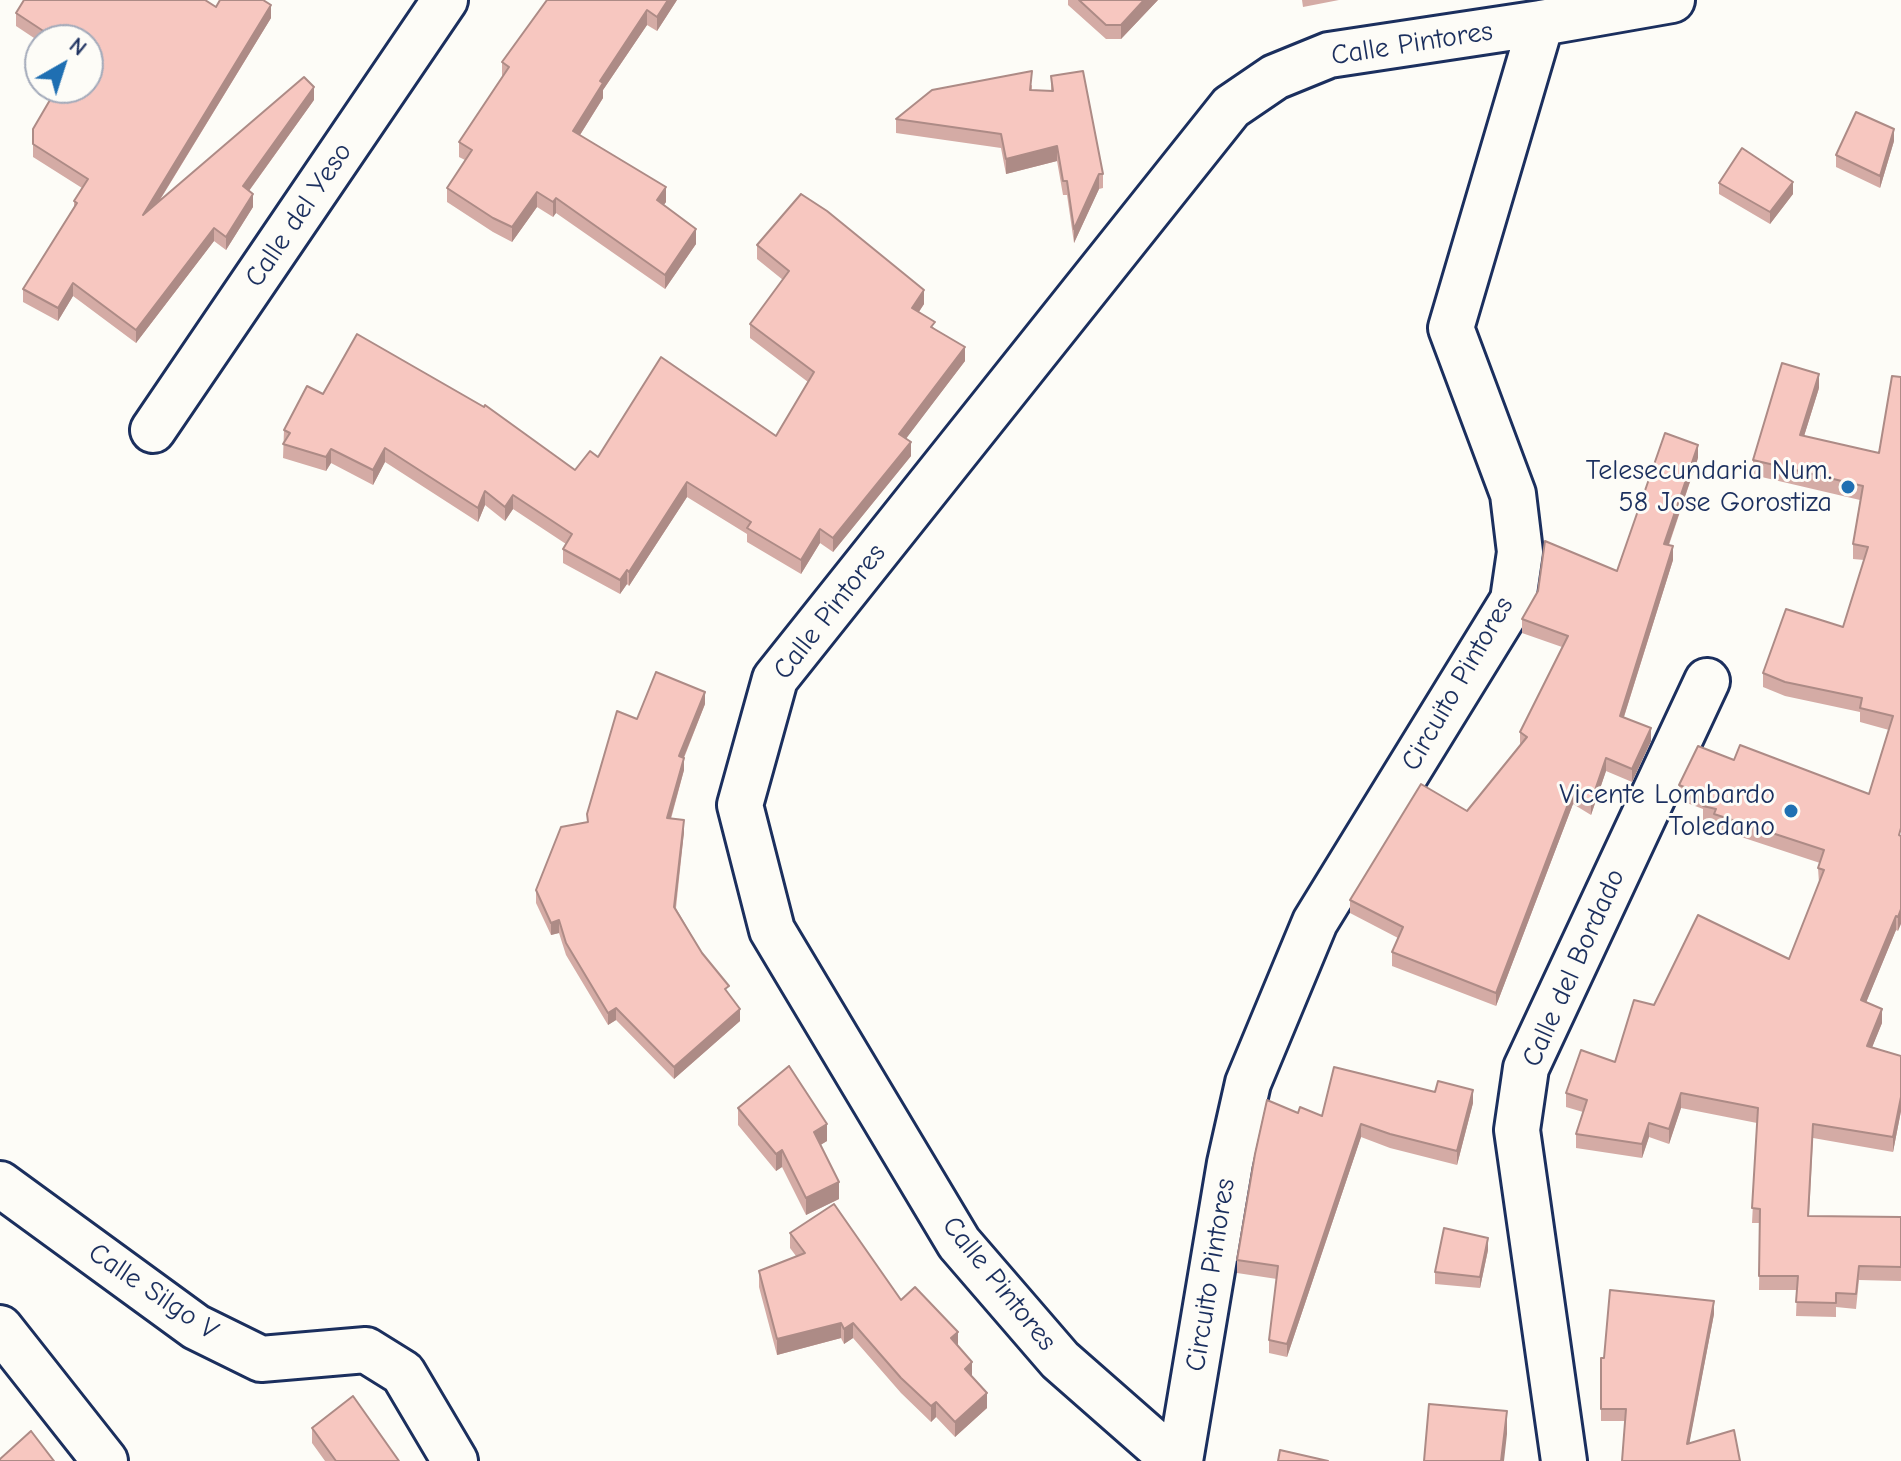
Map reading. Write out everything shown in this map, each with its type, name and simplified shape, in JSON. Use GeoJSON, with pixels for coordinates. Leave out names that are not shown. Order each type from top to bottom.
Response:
{"type":"FeatureCollection","features":[{"type":"Feature","properties":{"kind":"street","name":"Calle del Yeso"},"geometry":{"type":"LineString","coordinates":[[153,430],[445,0]]}},
{"type":"Feature","properties":{"kind":"street"},"geometry":{"type":"LineString","coordinates":[[1541,23],[1672,0]]}},
{"type":"Feature","properties":{"kind":"street","name":"Calle Pintores"},"geometry":{"type":"LineString","coordinates":[[1178,1461],[1060,1360],[959,1243],[772,930],[740,805],[775,679],[1231,107],[1275,77],[1329,55],[1541,23]]}},
{"type":"Feature","properties":{"kind":"street","name":"Circuito Pintores"},"geometry":{"type":"LineString","coordinates":[[1178,1461],[1230,1163],[1248,1083],[1315,922],[1513,600],[1520,552],[1513,494],[1451,328],[1541,23]]}},
{"type":"Feature","properties":{"kind":"street","name":"Calle del Bordado"},"geometry":{"type":"LineString","coordinates":[[1564,1461],[1517,1130],[1526,1068],[1707,681]]}},
{"type":"Feature","properties":{"kind":"street","name":"Calle Silgo V"},"geometry":{"type":"LineString","coordinates":[[0,1184],[196,1327],[261,1359],[366,1350],[403,1373],[455,1461]]}},
{"type":"Feature","properties":{"kind":"street"},"geometry":{"type":"LineString","coordinates":[[0,1328],[105,1461]]}},
{"type":"Feature","properties":{"kind":"building"},"geometry":{"type":"Polygon","coordinates":[[[24,0],[205,0],[216,7],[220,0],[263,0],[271,5],[143,215],[304,77],[314,87],[243,186],[253,194],[226,237],[214,228],[136,330],[73,283],[58,308],[23,289],[77,203],[74,201],[88,179],[33,144],[33,129],[48,104],[104,104],[104,24],[33,24],[16,13],[24,0]]]}},
{"type":"Feature","properties":{"kind":"building"},"geometry":{"type":"Polygon","coordinates":[[[547,0],[668,0],[657,17],[647,10],[600,81],[603,83],[573,131],[666,187],[657,200],[696,229],[665,275],[556,198],[553,202],[537,192],[512,227],[447,188],[472,150],[459,142],[509,67],[502,62],[547,0]]]}},
{"type":"Feature","properties":{"kind":"building"},"geometry":{"type":"Polygon","coordinates":[[[1079,0],[1144,0],[1121,25],[1106,25],[1079,0]]]}},
{"type":"Feature","properties":{"kind":"building"},"geometry":{"type":"Polygon","coordinates":[[[1032,71],[1030,90],[1053,91],[1051,76],[1083,71],[1103,174],[1099,174],[1074,229],[1067,181],[1063,181],[1057,146],[1006,159],[1001,134],[896,119],[932,90],[1032,71]]]}},
{"type":"Feature","properties":{"kind":"building"},"geometry":{"type":"Polygon","coordinates":[[[1856,112],[1894,129],[1880,176],[1836,155],[1856,112]]]}},
{"type":"Feature","properties":{"kind":"building"},"geometry":{"type":"Polygon","coordinates":[[[1742,148],[1793,182],[1770,212],[1719,183],[1742,148]]]}},
{"type":"Feature","properties":{"kind":"building"},"geometry":{"type":"Polygon","coordinates":[[[801,194],[827,211],[924,290],[912,308],[935,322],[931,327],[965,347],[899,434],[911,442],[833,538],[820,529],[801,560],[747,528],[751,522],[687,482],[629,572],[627,570],[620,580],[563,549],[572,534],[513,495],[505,507],[485,491],[478,508],[385,448],[373,470],[331,449],[326,457],[283,444],[290,433],[284,430],[307,386],[323,394],[357,334],[485,405],[575,470],[590,451],[598,457],[661,357],[776,436],[814,372],[750,324],[789,271],[757,245],[801,194]]]}},
{"type":"Feature","properties":{"kind":"building"},"geometry":{"type":"Polygon","coordinates":[[[1782,363],[1819,374],[1800,435],[1879,453],[1892,376],[1901,377],[1901,909],[1861,1000],[1882,1009],[1867,1046],[1901,1056],[1901,1097],[1893,1137],[1813,1124],[1808,1216],[1901,1217],[1901,1267],[1859,1266],[1856,1294],[1836,1293],[1836,1303],[1796,1302],[1798,1276],[1759,1276],[1760,1209],[1752,1208],[1758,1108],[1681,1093],[1669,1129],[1649,1123],[1642,1144],[1576,1134],[1587,1100],[1566,1093],[1581,1050],[1615,1062],[1634,1000],[1654,1005],[1698,915],[1789,959],[1824,870],[1818,868],[1824,850],[1714,814],[1716,809],[1703,806],[1707,796],[1679,785],[1698,746],[1734,760],[1740,745],[1869,794],[1893,716],[1860,708],[1862,698],[1785,682],[1763,673],[1786,609],[1843,627],[1868,547],[1853,544],[1863,486],[1753,460],[1782,363]]]}},
{"type":"Feature","properties":{"kind":"building"},"geometry":{"type":"Polygon","coordinates":[[[1665,433],[1698,445],[1664,544],[1673,546],[1620,716],[1651,728],[1632,769],[1606,758],[1591,802],[1573,791],[1496,993],[1392,952],[1403,927],[1350,900],[1421,784],[1467,811],[1527,737],[1520,732],[1568,636],[1522,619],[1538,591],[1545,541],[1617,571],[1665,433]]]}},
{"type":"Feature","properties":{"kind":"building"},"geometry":{"type":"Polygon","coordinates":[[[656,672],[705,692],[679,756],[684,758],[667,818],[684,820],[674,907],[702,953],[729,986],[725,989],[740,1009],[674,1067],[616,1008],[608,1013],[566,943],[559,920],[551,923],[536,890],[561,827],[588,822],[587,814],[617,711],[637,719],[656,672]]]}},
{"type":"Feature","properties":{"kind":"building"},"geometry":{"type":"Polygon","coordinates":[[[789,1066],[827,1124],[814,1132],[839,1182],[806,1198],[782,1150],[776,1154],[738,1108],[789,1066]]]}},
{"type":"Feature","properties":{"kind":"building"},"geometry":{"type":"Polygon","coordinates":[[[1334,1067],[1435,1092],[1438,1081],[1473,1090],[1457,1151],[1361,1124],[1287,1344],[1269,1340],[1278,1266],[1237,1260],[1267,1100],[1298,1113],[1300,1107],[1322,1116],[1334,1067]]]}},
{"type":"Feature","properties":{"kind":"building"},"geometry":{"type":"Polygon","coordinates":[[[834,1204],[901,1300],[915,1287],[958,1332],[951,1338],[972,1362],[965,1369],[987,1393],[955,1422],[936,1402],[931,1406],[901,1378],[853,1323],[844,1329],[841,1323],[777,1339],[759,1271],[805,1253],[790,1233],[834,1204]]]}},
{"type":"Feature","properties":{"kind":"building"},"geometry":{"type":"Polygon","coordinates":[[[1444,1228],[1488,1238],[1480,1277],[1435,1272],[1444,1228]]]}},
{"type":"Feature","properties":{"kind":"building"},"geometry":{"type":"Polygon","coordinates":[[[1610,1290],[1714,1301],[1687,1444],[1734,1430],[1740,1461],[1622,1461],[1626,1409],[1601,1409],[1601,1358],[1604,1358],[1610,1290]]]}},
{"type":"Feature","properties":{"kind":"building"},"geometry":{"type":"Polygon","coordinates":[[[353,1396],[399,1461],[336,1461],[312,1428],[353,1396]]]}},
{"type":"Feature","properties":{"kind":"building"},"geometry":{"type":"Polygon","coordinates":[[[1429,1404],[1507,1411],[1501,1461],[1424,1461],[1429,1404]]]}},
{"type":"Feature","properties":{"kind":"building"},"geometry":{"type":"Polygon","coordinates":[[[31,1431],[54,1461],[0,1461],[0,1459],[31,1431]]]}},
{"type":"Feature","properties":{"kind":"building"},"geometry":{"type":"Polygon","coordinates":[[[1280,1450],[1328,1461],[1278,1461],[1280,1450]]]}},
{"type":"Feature","properties":{"kind":"place","name":"Telesecundaria Num. 58 Jose Gorostiza"},"geometry":{"type":"Point","coordinates":[1848,487]}},
{"type":"Feature","properties":{"kind":"place","name":"Vicente Lombardo Toledano"},"geometry":{"type":"Point","coordinates":[1791,811]}}]}
